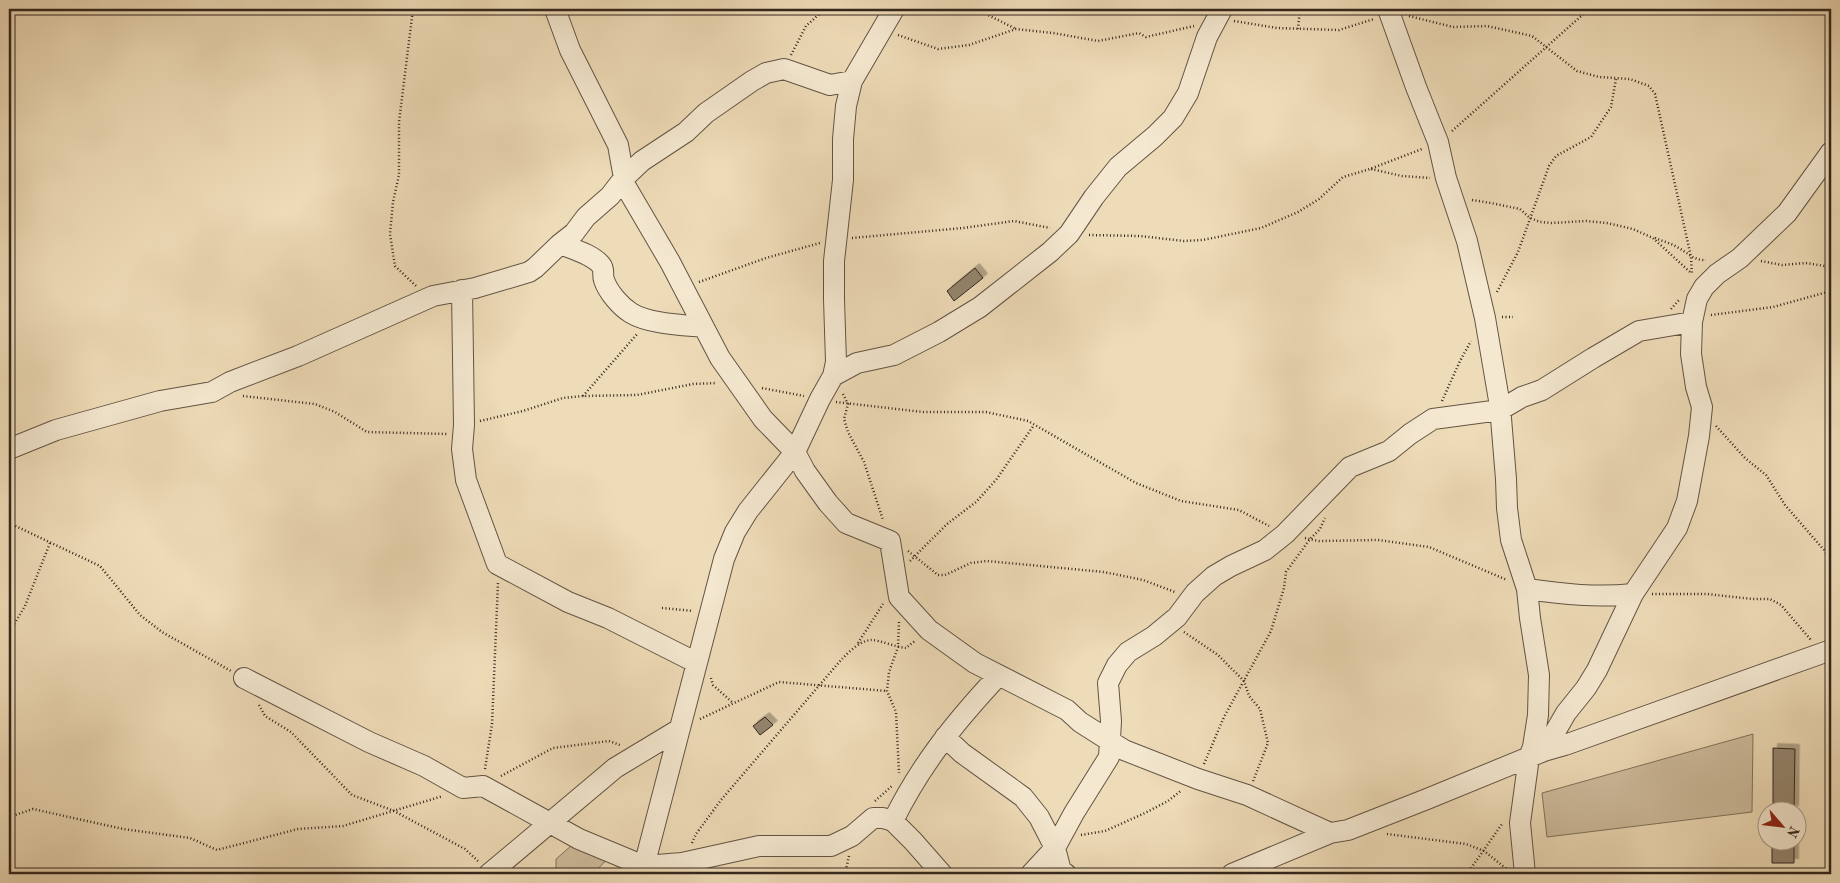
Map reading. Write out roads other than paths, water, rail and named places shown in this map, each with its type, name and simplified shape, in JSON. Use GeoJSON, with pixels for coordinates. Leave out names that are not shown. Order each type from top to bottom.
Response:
{"type":"FeatureCollection","features":[{"type":"Feature","properties":{"kind":"street"},"geometry":{"type":"LineString","coordinates":[[554,9],[570,50],[618,146],[623,179],[720,358],[763,419],[795,452],[822,495],[846,523],[890,540],[898,589],[929,630],[975,663],[1066,710],[1080,722],[1124,750],[1198,779],[1247,795],[1330,833]]}},
{"type":"Feature","properties":{"kind":"street"},"geometry":{"type":"LineString","coordinates":[[643,870],[724,559],[735,532],[748,511],[795,452],[832,377],[836,362],[834,299],[836,239],[843,180],[843,139],[846,106],[852,81],[894,9]]}},
{"type":"Feature","properties":{"kind":"street"},"geometry":{"type":"LineString","coordinates":[[1389,12],[1438,142],[1449,188],[1467,241],[1485,318],[1500,410],[1511,540],[1527,589],[1539,674],[1538,715],[1533,747],[1536,754]]}},
{"type":"Feature","properties":{"kind":"street"},"geometry":{"type":"LineString","coordinates":[[832,377],[857,363],[894,355],[939,332],[980,307],[1050,252],[1069,234],[1094,197],[1118,167],[1173,118],[1188,93],[1207,37],[1219,15]]}},
{"type":"Feature","properties":{"kind":"street"},"geometry":{"type":"LineString","coordinates":[[9,449],[56,430],[160,401],[212,392],[230,382],[298,356],[433,296],[529,272],[574,233],[586,217],[610,196],[623,179],[642,161],[686,132],[706,113],[752,81],[766,73],[784,69],[830,85],[852,81]]}},
{"type":"Feature","properties":{"kind":"street"},"geometry":{"type":"LineString","coordinates":[[1526,874],[1520,823],[1536,754],[1586,688],[1597,670],[1633,594],[1677,528],[1687,501],[1699,436],[1702,407],[1696,387],[1691,354],[1692,322],[1697,299],[1710,280],[1740,258],[1787,212],[1831,152]]}},
{"type":"Feature","properties":{"kind":"street"},"geometry":{"type":"LineString","coordinates":[[560,244],[588,256],[601,265],[603,278],[610,291],[631,313],[651,320],[704,327]]}},
{"type":"Feature","properties":{"kind":"street"},"geometry":{"type":"LineString","coordinates":[[462,290],[462,449],[466,480],[497,564],[574,605],[608,618],[697,663]]}},
{"type":"Feature","properties":{"kind":"street"},"geometry":{"type":"LineString","coordinates":[[1031,874],[1055,848],[1074,813],[1109,757],[1111,720],[1108,690],[1112,674],[1117,665],[1128,652],[1154,636],[1177,617],[1190,598],[1214,576],[1230,566],[1265,550],[1285,534],[1350,467],[1389,452],[1410,434],[1433,419],[1500,410],[1522,397],[1542,390],[1639,331],[1692,322]]}},
{"type":"Feature","properties":{"kind":"street"},"geometry":{"type":"LineString","coordinates":[[1527,589],[1571,595],[1609,597],[1633,594]]}},
{"type":"Feature","properties":{"kind":"street"},"geometry":{"type":"LineString","coordinates":[[1232,874],[1330,833],[1348,830],[1536,754],[1827,652]]}},
{"type":"Feature","properties":{"kind":"street"},"geometry":{"type":"LineString","coordinates":[[893,821],[905,795],[926,762],[967,709],[999,675]]}},
{"type":"Feature","properties":{"kind":"street"},"geometry":{"type":"LineString","coordinates":[[244,678],[368,742],[424,766],[463,788],[483,786],[548,823],[643,870],[682,864],[759,846],[831,846],[852,836],[873,818],[883,818],[893,821],[913,840],[942,874]]}},
{"type":"Feature","properties":{"kind":"street"},"geometry":{"type":"LineString","coordinates":[[488,874],[616,768],[678,730]]}},
{"type":"Feature","properties":{"kind":"street"},"geometry":{"type":"LineString","coordinates":[[945,737],[962,753],[1023,797],[1039,817],[1055,848],[1061,871],[1066,874]]}}]}
